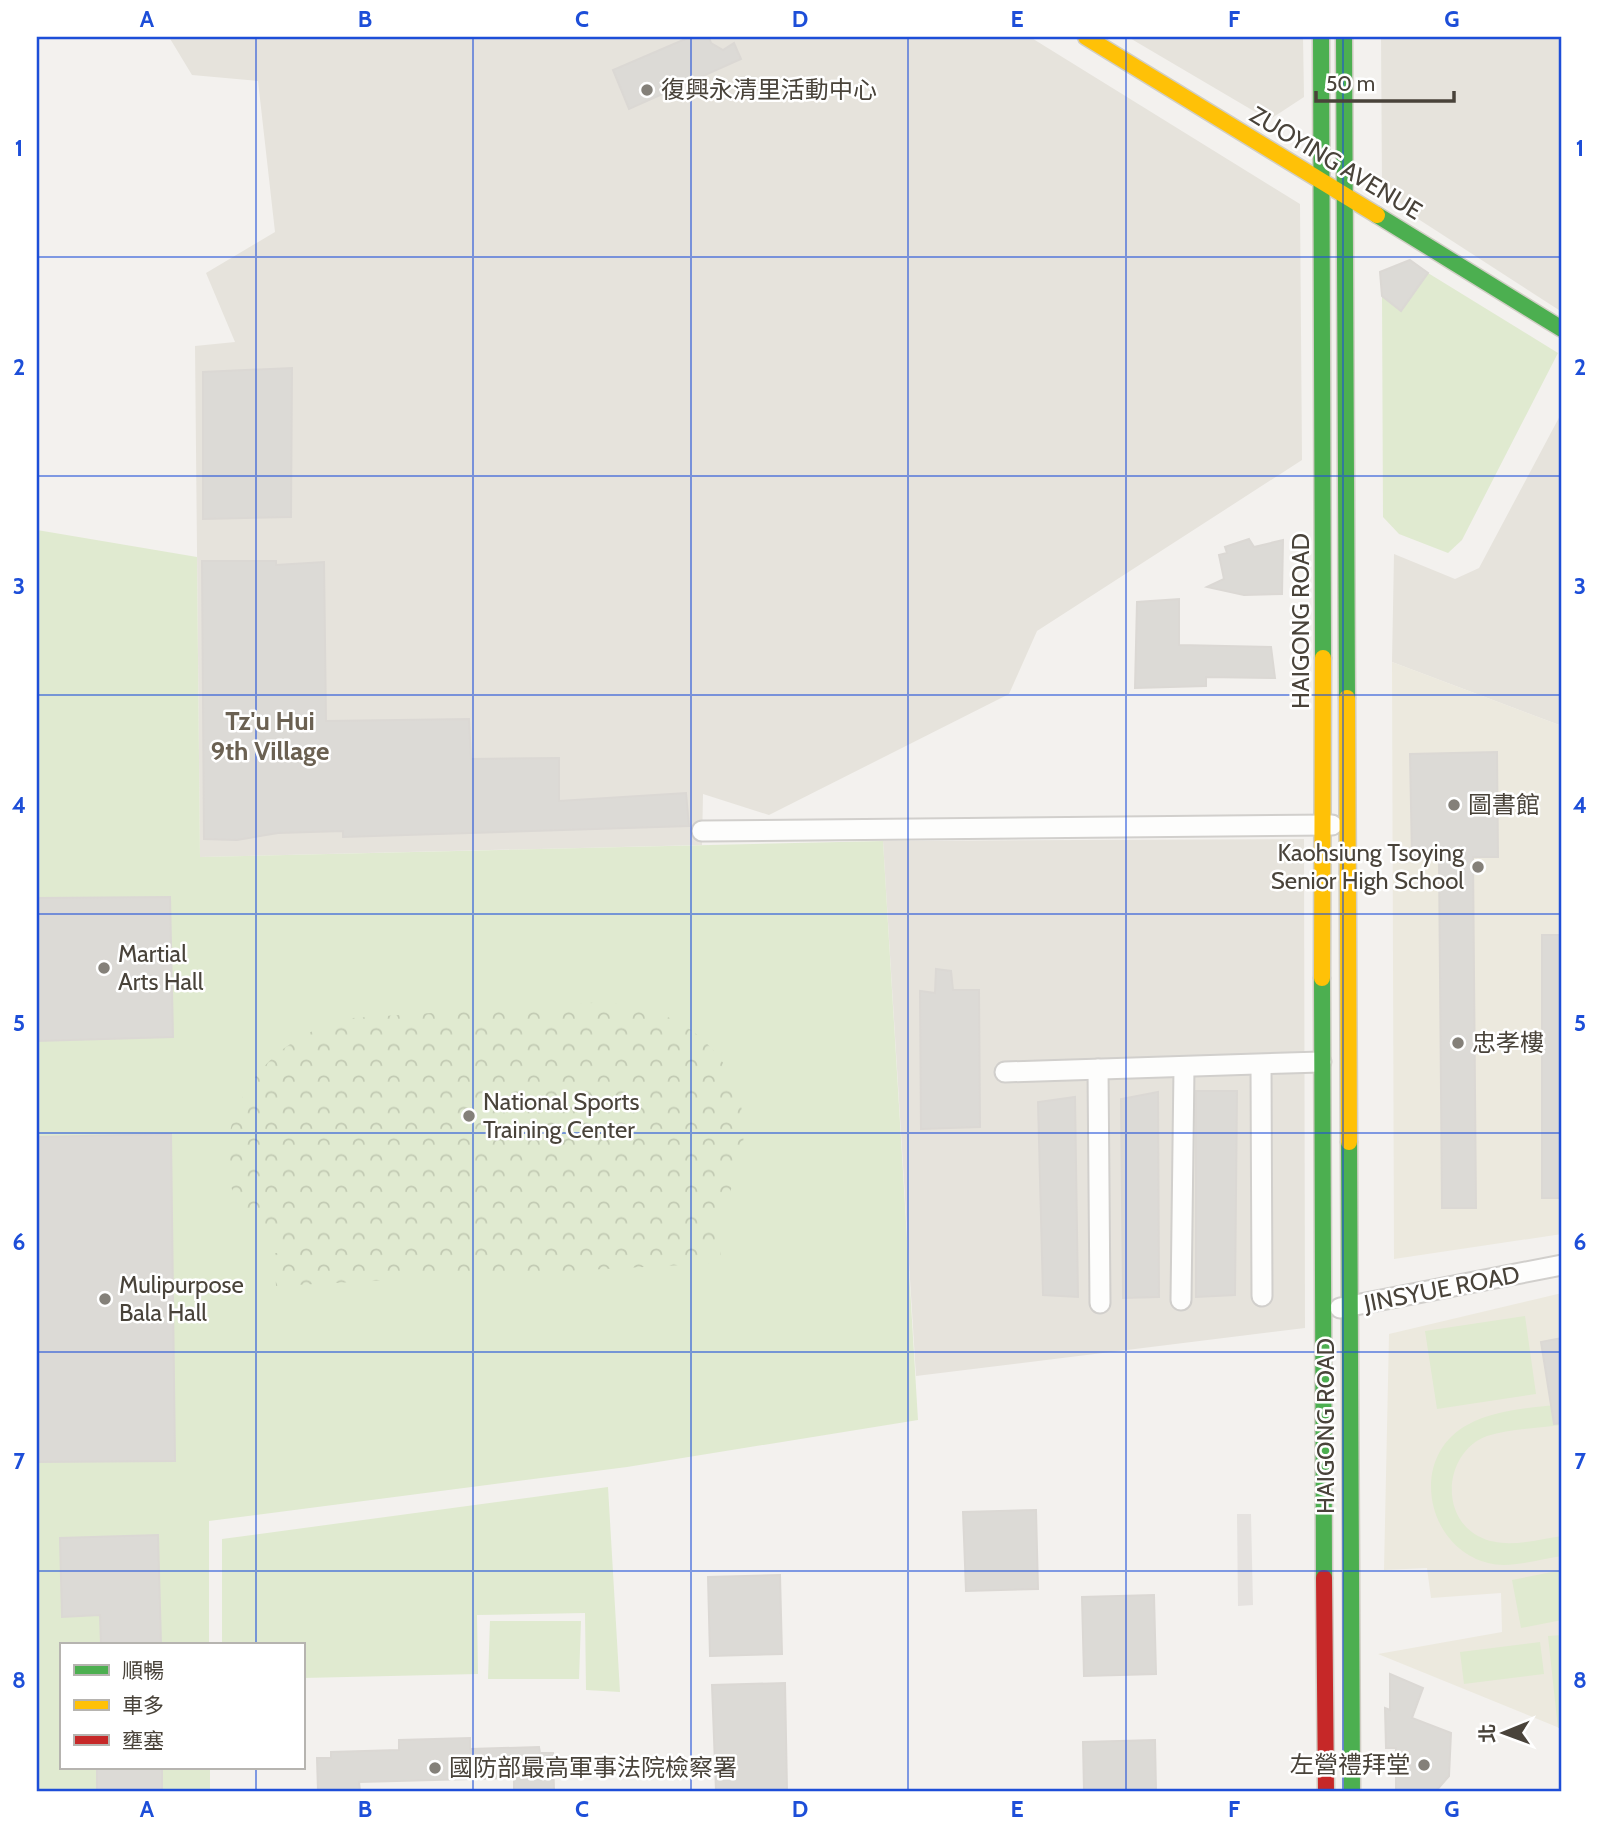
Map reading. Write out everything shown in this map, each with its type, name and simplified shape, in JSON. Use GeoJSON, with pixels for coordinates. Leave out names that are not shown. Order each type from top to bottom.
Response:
{"type":"FeatureCollection","features":[{"type":"Feature","properties":{"kind":"street","name":"ZUOYING AVENUE"},"geometry":{"type":"LineString","coordinates":[[1086,37],[1562,329]]}},
{"type":"Feature","properties":{"kind":"street","name":"HAIGONG ROAD"},"geometry":{"type":"LineString","coordinates":[[1321,37],[1325,825],[1321,1309],[1326,1791]]}},
{"type":"Feature","properties":{"kind":"street","name":"HAIGONG ROAD"},"geometry":{"type":"LineString","coordinates":[[1344,37],[1352,1791]]}},
{"type":"Feature","properties":{"kind":"street"},"geometry":{"type":"LineString","coordinates":[[702,831],[1347,824]]}},
{"type":"Feature","properties":{"kind":"street"},"geometry":{"type":"LineString","coordinates":[[1005,1072],[1347,1061]]}},
{"type":"Feature","properties":{"kind":"street"},"geometry":{"type":"LineString","coordinates":[[1261,1065],[1262,1296]]}},
{"type":"Feature","properties":{"kind":"street"},"geometry":{"type":"LineString","coordinates":[[1181,1300],[1184,1068]]}},
{"type":"Feature","properties":{"kind":"street"},"geometry":{"type":"LineString","coordinates":[[1098,1069],[1100,1303]]}},
{"type":"Feature","properties":{"kind":"street","name":"JINSYUE ROAD"},"geometry":{"type":"LineString","coordinates":[[1321,1309],[1348,1308],[1562,1265]]}},
{"type":"Feature","properties":{"kind":"shaded area"},"geometry":{"type":"Polygon","coordinates":[[[169,37],[1030,37],[1300,204],[1302,460],[1037,631],[1009,694],[769,815],[703,794],[702,845],[200,857],[195,346],[235,342],[206,273],[275,232],[258,81],[192,75],[169,37]]]}},
{"type":"Feature","properties":{"kind":"shaded area"},"geometry":{"type":"Polygon","coordinates":[[[1128,37],[1303,37],[1304,97],[1269,120],[1128,37]]]}},
{"type":"Feature","properties":{"kind":"shaded area"},"geometry":{"type":"Polygon","coordinates":[[[1381,37],[1562,37],[1562,312],[1412,215],[1382,184],[1381,37]]]}},
{"type":"Feature","properties":{"kind":"shaded area"},"geometry":{"type":"Polygon","coordinates":[[[1562,412],[1562,726],[1392,662],[1394,554],[1455,579],[1479,568],[1562,412]]]}},
{"type":"Feature","properties":{"kind":"shaded area","name":"Kaohsiung Tsoying Senior High School"},"geometry":{"type":"Polygon","coordinates":[[[1392,662],[1562,726],[1562,1234],[1394,1259],[1392,662]]]}},
{"type":"Feature","properties":{"kind":"shaded area"},"geometry":{"type":"Polygon","coordinates":[[[1304,839],[1305,1328],[916,1376],[883,841],[1304,839]]]}},
{"type":"Feature","properties":{"kind":"shaded area"},"geometry":{"type":"Polygon","coordinates":[[[1562,1293],[1562,1729],[1378,1654],[1502,1632],[1501,1593],[1431,1598],[1427,1568],[1384,1570],[1389,1334],[1562,1293]]]}},
{"type":"Feature","properties":{"kind":"shaded area"},"geometry":{"type":"Polygon","coordinates":[[[1237,1514],[1251,1514],[1253,1605],[1238,1606],[1237,1514]]]}},
{"type":"Feature","properties":{"kind":"green space"},"geometry":{"type":"Polygon","coordinates":[[[1428,273],[1558,353],[1462,540],[1448,553],[1399,534],[1383,517],[1382,296],[1401,311],[1428,273]]]}},
{"type":"Feature","properties":{"kind":"green space","name":"National Sports Training Center"},"geometry":{"type":"Polygon","coordinates":[[[37,530],[197,557],[200,857],[883,841],[918,1420],[627,1467],[209,1521],[209,1643],[60,1643],[60,1769],[210,1769],[210,1791],[37,1791],[37,530]]]}},
{"type":"Feature","properties":{"kind":"green space"},"geometry":{"type":"Polygon","coordinates":[[[604,1002],[648,1009],[684,1026],[713,1049],[732,1079],[742,1113],[742,1150],[731,1188],[709,1227],[719,1227],[721,1263],[276,1286],[274,1253],[287,1253],[255,1228],[240,1209],[228,1168],[228,1146],[239,1105],[249,1086],[277,1054],[298,1039],[337,1019],[604,1002]]]}},
{"type":"Feature","properties":{"kind":"green space"},"geometry":{"type":"Polygon","coordinates":[[[1525,1316],[1536,1394],[1437,1409],[1425,1331],[1525,1316]]]}},
{"type":"Feature","properties":{"kind":"green space"},"geometry":{"type":"Polygon","coordinates":[[[1562,1404],[1562,1425],[1496,1434],[1473,1444],[1456,1468],[1452,1499],[1465,1526],[1478,1536],[1509,1543],[1562,1536],[1562,1556],[1497,1565],[1467,1554],[1450,1539],[1438,1520],[1432,1499],[1432,1477],[1437,1457],[1450,1438],[1480,1419],[1514,1410],[1562,1404]]]}},
{"type":"Feature","properties":{"kind":"green space"},"geometry":{"type":"Polygon","coordinates":[[[608,1487],[620,1692],[586,1690],[585,1613],[477,1615],[478,1674],[304,1678],[304,1643],[222,1643],[222,1539],[608,1487]]]}},
{"type":"Feature","properties":{"kind":"green space"},"geometry":{"type":"Polygon","coordinates":[[[1562,1570],[1562,1620],[1521,1628],[1512,1580],[1562,1570]]]}},
{"type":"Feature","properties":{"kind":"green space"},"geometry":{"type":"Polygon","coordinates":[[[490,1621],[581,1621],[579,1679],[488,1679],[490,1621]]]}},
{"type":"Feature","properties":{"kind":"green space"},"geometry":{"type":"Polygon","coordinates":[[[1562,1635],[1562,1727],[1558,1728],[1548,1636],[1562,1635]]]}},
{"type":"Feature","properties":{"kind":"green space"},"geometry":{"type":"Polygon","coordinates":[[[1540,1642],[1544,1674],[1464,1684],[1460,1652],[1540,1642]]]}},
{"type":"Feature","properties":{"kind":"building","name":"復興永清里活動中心"},"geometry":{"type":"Polygon","coordinates":[[[690,37],[709,37],[711,43],[723,50],[734,43],[741,59],[629,109],[613,70],[690,37]]]}},
{"type":"Feature","properties":{"kind":"building"},"geometry":{"type":"Polygon","coordinates":[[[1410,260],[1428,273],[1401,311],[1382,296],[1380,272],[1410,260]]]}},
{"type":"Feature","properties":{"kind":"building"},"geometry":{"type":"Polygon","coordinates":[[[292,368],[291,517],[203,519],[203,372],[292,368]]]}},
{"type":"Feature","properties":{"kind":"building"},"geometry":{"type":"Polygon","coordinates":[[[1249,539],[1254,547],[1283,540],[1282,594],[1244,595],[1207,587],[1224,579],[1219,555],[1227,553],[1225,547],[1249,539]]]}},
{"type":"Feature","properties":{"kind":"building"},"geometry":{"type":"Polygon","coordinates":[[[202,561],[276,561],[276,565],[324,562],[326,721],[469,719],[471,759],[559,758],[559,801],[686,793],[689,826],[343,837],[343,831],[278,833],[237,840],[204,839],[202,561]]]}},
{"type":"Feature","properties":{"kind":"building"},"geometry":{"type":"Polygon","coordinates":[[[1179,599],[1179,645],[1271,647],[1275,678],[1206,677],[1206,686],[1135,688],[1137,602],[1179,599]]]}},
{"type":"Feature","properties":{"kind":"building"},"geometry":{"type":"Polygon","coordinates":[[[1497,752],[1498,857],[1473,857],[1476,1208],[1442,1208],[1439,858],[1412,858],[1410,754],[1497,752]]]}},
{"type":"Feature","properties":{"kind":"building","name":"Martial Arts Hall"},"geometry":{"type":"Polygon","coordinates":[[[170,897],[173,1037],[37,1041],[37,898],[170,897]]]}},
{"type":"Feature","properties":{"kind":"building"},"geometry":{"type":"Polygon","coordinates":[[[1542,935],[1562,935],[1562,1198],[1542,1198],[1542,935]]]}},
{"type":"Feature","properties":{"kind":"building"},"geometry":{"type":"Polygon","coordinates":[[[936,969],[951,971],[953,990],[979,990],[980,1127],[921,1129],[920,991],[935,993],[936,969]]]}},
{"type":"Feature","properties":{"kind":"building"},"geometry":{"type":"Polygon","coordinates":[[[1196,1091],[1237,1091],[1235,1295],[1196,1297],[1196,1091]]]}},
{"type":"Feature","properties":{"kind":"building"},"geometry":{"type":"Polygon","coordinates":[[[1158,1092],[1159,1297],[1123,1298],[1121,1099],[1158,1092]]]}},
{"type":"Feature","properties":{"kind":"building"},"geometry":{"type":"Polygon","coordinates":[[[1075,1097],[1078,1297],[1043,1295],[1038,1102],[1075,1097]]]}},
{"type":"Feature","properties":{"kind":"building","name":"Mulipurpose Bala Hall"},"geometry":{"type":"Polygon","coordinates":[[[171,1134],[175,1461],[37,1462],[37,1137],[171,1134]]]}},
{"type":"Feature","properties":{"kind":"building"},"geometry":{"type":"Polygon","coordinates":[[[1562,1338],[1562,1423],[1554,1424],[1541,1342],[1562,1338]]]}},
{"type":"Feature","properties":{"kind":"building"},"geometry":{"type":"Polygon","coordinates":[[[1036,1510],[1038,1589],[966,1591],[963,1512],[1036,1510]]]}},
{"type":"Feature","properties":{"kind":"building"},"geometry":{"type":"Polygon","coordinates":[[[158,1535],[161,1643],[101,1643],[100,1615],[62,1617],[60,1538],[158,1535]]]}},
{"type":"Feature","properties":{"kind":"building"},"geometry":{"type":"Polygon","coordinates":[[[780,1575],[782,1654],[710,1656],[708,1577],[780,1575]]]}},
{"type":"Feature","properties":{"kind":"building"},"geometry":{"type":"Polygon","coordinates":[[[1154,1595],[1156,1674],[1084,1676],[1082,1597],[1154,1595]]]}},
{"type":"Feature","properties":{"kind":"building"},"geometry":{"type":"Polygon","coordinates":[[[1390,1674],[1423,1688],[1412,1718],[1451,1733],[1449,1776],[1436,1791],[1396,1791],[1396,1748],[1386,1748],[1385,1708],[1390,1710],[1390,1674]]]}},
{"type":"Feature","properties":{"kind":"building"},"geometry":{"type":"Polygon","coordinates":[[[785,1683],[787,1791],[716,1791],[712,1685],[785,1683]]]}},
{"type":"Feature","properties":{"kind":"building","name":"國防部最高軍事法院檢察署"},"geometry":{"type":"Polygon","coordinates":[[[470,1738],[470,1749],[539,1747],[540,1753],[553,1753],[554,1791],[514,1791],[514,1778],[359,1782],[360,1791],[318,1791],[317,1758],[331,1758],[331,1752],[399,1750],[399,1740],[470,1738]]]}},
{"type":"Feature","properties":{"kind":"building"},"geometry":{"type":"Polygon","coordinates":[[[1155,1740],[1156,1791],[1084,1791],[1083,1742],[1155,1740]]]}},
{"type":"Feature","properties":{"kind":"building"},"geometry":{"type":"Polygon","coordinates":[[[97,1769],[162,1769],[162,1791],[97,1791],[97,1769]]]}},
{"type":"Feature","properties":{"kind":"traffic: fast"},"geometry":{"type":"LineString","coordinates":[[1321,37],[1323,658]]}},
{"type":"Feature","properties":{"kind":"traffic: fast"},"geometry":{"type":"LineString","coordinates":[[1344,37],[1347,698]]}},
{"type":"Feature","properties":{"kind":"traffic: fast"},"geometry":{"type":"LineString","coordinates":[[1377,215],[1562,329]]}},
{"type":"Feature","properties":{"kind":"traffic: fast"},"geometry":{"type":"LineString","coordinates":[[1322,978],[1324,1578]]}},
{"type":"Feature","properties":{"kind":"traffic: fast"},"geometry":{"type":"LineString","coordinates":[[1349,1142],[1352,1791]]}},
{"type":"Feature","properties":{"kind":"traffic: slow"},"geometry":{"type":"LineString","coordinates":[[1086,37],[1377,215]]}},
{"type":"Feature","properties":{"kind":"traffic: slow"},"geometry":{"type":"LineString","coordinates":[[1322,978],[1323,658]]}},
{"type":"Feature","properties":{"kind":"traffic: slow"},"geometry":{"type":"LineString","coordinates":[[1347,698],[1349,1142]]}},
{"type":"Feature","properties":{"kind":"traffic: jam"},"geometry":{"type":"LineString","coordinates":[[1324,1578],[1326,1791]]}},
{"type":"Feature","properties":{"kind":"place","name":"復興永清里活動中心"},"geometry":{"type":"Point","coordinates":[647,90]}},
{"type":"Feature","properties":{"kind":"place","name":"圖書館"},"geometry":{"type":"Point","coordinates":[1454,805]}},
{"type":"Feature","properties":{"kind":"place","name":"Kaohsiung Tsoying Senior High School"},"geometry":{"type":"Point","coordinates":[1478,867]}},
{"type":"Feature","properties":{"kind":"place","name":"Martial Arts Hall"},"geometry":{"type":"Point","coordinates":[104,968]}},
{"type":"Feature","properties":{"kind":"place","name":"忠孝樓"},"geometry":{"type":"Point","coordinates":[1458,1043]}},
{"type":"Feature","properties":{"kind":"place","name":"National Sports Training Center"},"geometry":{"type":"Point","coordinates":[469,1116]}},
{"type":"Feature","properties":{"kind":"place","name":"Mulipurpose Bala Hall"},"geometry":{"type":"Point","coordinates":[105,1299]}},
{"type":"Feature","properties":{"kind":"place","name":"左營禮拜堂"},"geometry":{"type":"Point","coordinates":[1424,1765]}},
{"type":"Feature","properties":{"kind":"place","name":"國防部最高軍事法院檢察署"},"geometry":{"type":"Point","coordinates":[435,1768]}},
{"type":"Feature","properties":{"kind":"district","name":"Tz'u Hui 9th Village"},"geometry":{"type":"Point","coordinates":[270,736]}}]}
